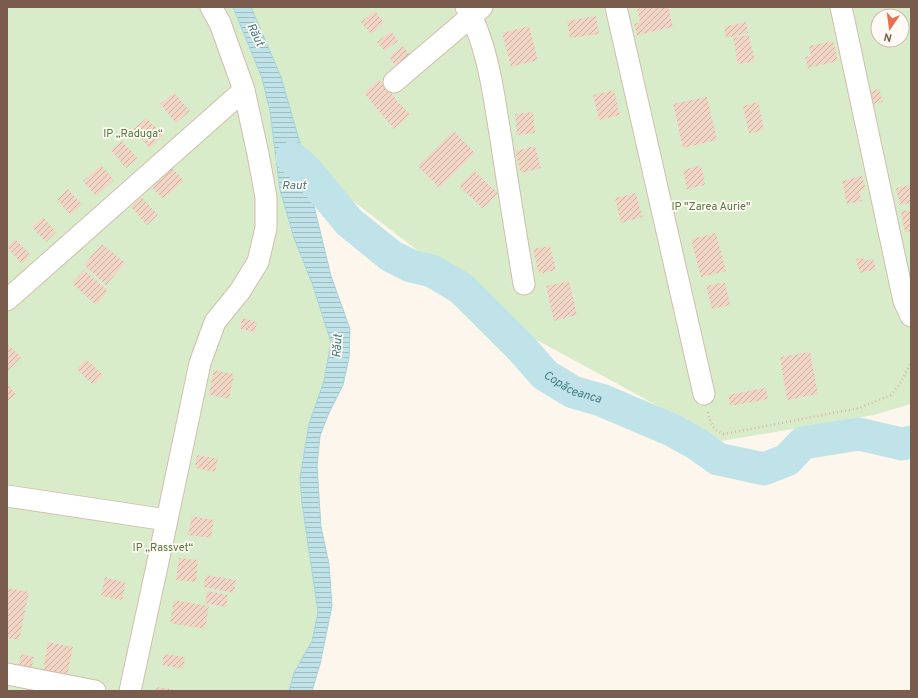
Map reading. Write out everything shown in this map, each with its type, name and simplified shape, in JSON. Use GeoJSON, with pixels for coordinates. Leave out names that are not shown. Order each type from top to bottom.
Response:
{"type":"FeatureCollection","features":[{"type":"Feature","properties":{"kind":"street"},"geometry":{"type":"LineString","coordinates":[[130,691],[200,362],[215,322],[240,291],[258,262],[266,228],[266,197],[244,90],[220,23],[211,7]]}},
{"type":"Feature","properties":{"kind":"street"},"geometry":{"type":"LineString","coordinates":[[616,7],[704,394]]}},
{"type":"Feature","properties":{"kind":"street"},"geometry":{"type":"LineString","coordinates":[[841,7],[904,301],[911,316]]}},
{"type":"Feature","properties":{"kind":"street"},"geometry":{"type":"LineString","coordinates":[[394,82],[473,10],[494,95],[524,284]]}},
{"type":"Feature","properties":{"kind":"street"},"geometry":{"type":"LineString","coordinates":[[7,300],[244,90]]}},
{"type":"Feature","properties":{"kind":"street"},"geometry":{"type":"LineString","coordinates":[[7,496],[167,520]]}},
{"type":"Feature","properties":{"kind":"street"},"geometry":{"type":"LineString","coordinates":[[7,674],[95,691]]}},
{"type":"Feature","properties":{"kind":"path"},"geometry":{"type":"LineString","coordinates":[[704,394],[710,422],[718,432],[724,434],[859,408],[891,395],[900,384],[911,363]]}},
{"type":"Feature","properties":{"kind":"green space"},"geometry":{"type":"Polygon","coordinates":[[[7,7],[233,7],[262,78],[270,111],[280,190],[294,238],[312,283],[331,342],[324,381],[309,424],[300,478],[302,503],[318,612],[312,641],[294,673],[289,691],[7,691],[7,7]]]}},
{"type":"Feature","properties":{"kind":"green space","name":"IP \"Zarea Aurie\""},"geometry":{"type":"Polygon","coordinates":[[[251,7],[911,7],[911,404],[874,415],[722,441],[526,334],[344,194],[302,150],[281,77],[251,7]]]}},
{"type":"Feature","properties":{"kind":"water","name":"Raut"},"geometry":{"type":"Polygon","coordinates":[[[233,7],[251,7],[281,77],[302,150],[305,169],[331,276],[350,329],[349,358],[343,385],[328,415],[320,436],[317,466],[321,527],[329,564],[332,606],[320,664],[312,691],[289,691],[294,673],[312,641],[318,612],[302,503],[300,478],[309,424],[324,381],[331,342],[312,283],[294,238],[280,190],[270,111],[262,78],[233,7]]]}},
{"type":"Feature","properties":{"kind":"building"},"geometry":{"type":"Polygon","coordinates":[[[648,7],[668,7],[673,27],[637,35],[634,24],[640,22],[637,9],[648,7]]]}},
{"type":"Feature","properties":{"kind":"building"},"geometry":{"type":"Polygon","coordinates":[[[375,11],[384,23],[371,34],[361,22],[375,11]]]}},
{"type":"Feature","properties":{"kind":"building"},"geometry":{"type":"Polygon","coordinates":[[[596,16],[599,34],[570,38],[567,21],[596,16]]]}},
{"type":"Feature","properties":{"kind":"building"},"geometry":{"type":"Polygon","coordinates":[[[746,22],[748,33],[726,38],[724,27],[746,22]]]}},
{"type":"Feature","properties":{"kind":"building"},"geometry":{"type":"Polygon","coordinates":[[[529,26],[538,60],[511,67],[502,33],[529,26]]]}},
{"type":"Feature","properties":{"kind":"building"},"geometry":{"type":"Polygon","coordinates":[[[391,31],[398,41],[385,51],[377,42],[391,31]]]}},
{"type":"Feature","properties":{"kind":"building"},"geometry":{"type":"Polygon","coordinates":[[[749,35],[755,61],[738,64],[733,38],[749,35]]]}},
{"type":"Feature","properties":{"kind":"building"},"geometry":{"type":"Polygon","coordinates":[[[833,41],[838,61],[808,68],[805,57],[811,56],[809,46],[833,41]]]}},
{"type":"Feature","properties":{"kind":"building"},"geometry":{"type":"Polygon","coordinates":[[[403,46],[413,59],[399,70],[389,57],[403,46]]]}},
{"type":"Feature","properties":{"kind":"building"},"geometry":{"type":"Polygon","coordinates":[[[379,80],[410,115],[394,129],[364,93],[379,80]]]}},
{"type":"Feature","properties":{"kind":"building"},"geometry":{"type":"Polygon","coordinates":[[[879,89],[883,102],[867,105],[864,93],[879,89]]]}},
{"type":"Feature","properties":{"kind":"building"},"geometry":{"type":"Polygon","coordinates":[[[614,90],[620,115],[599,120],[593,95],[614,90]]]}},
{"type":"Feature","properties":{"kind":"building"},"geometry":{"type":"Polygon","coordinates":[[[174,93],[190,111],[176,123],[160,104],[174,93]]]}},
{"type":"Feature","properties":{"kind":"building"},"geometry":{"type":"Polygon","coordinates":[[[707,97],[717,140],[683,148],[673,104],[707,97]]]}},
{"type":"Feature","properties":{"kind":"building"},"geometry":{"type":"Polygon","coordinates":[[[758,102],[764,130],[749,134],[743,106],[758,102]]]}},
{"type":"Feature","properties":{"kind":"building"},"geometry":{"type":"Polygon","coordinates":[[[533,112],[535,133],[517,135],[515,114],[533,112]]]}},
{"type":"Feature","properties":{"kind":"building"},"geometry":{"type":"Polygon","coordinates":[[[147,118],[163,136],[149,148],[133,129],[147,118]]]}},
{"type":"Feature","properties":{"kind":"building"},"geometry":{"type":"Polygon","coordinates":[[[454,131],[475,153],[439,188],[418,166],[454,131]]]}},
{"type":"Feature","properties":{"kind":"building"},"geometry":{"type":"Polygon","coordinates":[[[122,141],[138,159],[126,168],[111,150],[122,141]]]}},
{"type":"Feature","properties":{"kind":"building"},"geometry":{"type":"Polygon","coordinates":[[[535,146],[541,168],[521,173],[515,151],[535,146]]]}},
{"type":"Feature","properties":{"kind":"building"},"geometry":{"type":"Polygon","coordinates":[[[101,165],[114,180],[96,196],[83,181],[101,165]]]}},
{"type":"Feature","properties":{"kind":"building"},"geometry":{"type":"Polygon","coordinates":[[[701,165],[705,185],[687,189],[683,170],[701,165]]]}},
{"type":"Feature","properties":{"kind":"building"},"geometry":{"type":"Polygon","coordinates":[[[172,168],[184,181],[163,199],[151,186],[172,168]]]}},
{"type":"Feature","properties":{"kind":"building"},"geometry":{"type":"Polygon","coordinates":[[[474,171],[498,193],[483,209],[459,186],[474,171]]]}},
{"type":"Feature","properties":{"kind":"building"},"geometry":{"type":"Polygon","coordinates":[[[862,176],[866,189],[859,191],[862,201],[847,204],[842,181],[862,176]]]}},
{"type":"Feature","properties":{"kind":"building"},"geometry":{"type":"Polygon","coordinates":[[[911,185],[911,203],[900,205],[896,188],[911,185]]]}},
{"type":"Feature","properties":{"kind":"building"},"geometry":{"type":"Polygon","coordinates":[[[68,189],[82,205],[70,215],[57,199],[68,189]]]}},
{"type":"Feature","properties":{"kind":"building"},"geometry":{"type":"Polygon","coordinates":[[[636,193],[642,217],[621,223],[615,198],[636,193]]]}},
{"type":"Feature","properties":{"kind":"building"},"geometry":{"type":"Polygon","coordinates":[[[141,197],[158,215],[147,225],[131,207],[141,197]]]}},
{"type":"Feature","properties":{"kind":"building"},"geometry":{"type":"Polygon","coordinates":[[[911,209],[911,231],[905,232],[901,212],[911,209]]]}},
{"type":"Feature","properties":{"kind":"building"},"geometry":{"type":"Polygon","coordinates":[[[43,217],[56,232],[46,242],[32,227],[43,217]]]}},
{"type":"Feature","properties":{"kind":"building"},"geometry":{"type":"Polygon","coordinates":[[[716,233],[726,271],[701,277],[691,239],[716,233]]]}},
{"type":"Feature","properties":{"kind":"building"},"geometry":{"type":"Polygon","coordinates":[[[15,239],[31,255],[22,264],[7,247],[15,239]]]}},
{"type":"Feature","properties":{"kind":"building"},"geometry":{"type":"Polygon","coordinates":[[[102,244],[125,263],[106,285],[84,265],[102,244]]]}},
{"type":"Feature","properties":{"kind":"building"},"geometry":{"type":"Polygon","coordinates":[[[550,246],[556,270],[539,274],[533,249],[550,246]]]}},
{"type":"Feature","properties":{"kind":"building"},"geometry":{"type":"Polygon","coordinates":[[[863,257],[864,261],[873,259],[876,269],[860,273],[856,259],[863,257]]]}},
{"type":"Feature","properties":{"kind":"building"},"geometry":{"type":"Polygon","coordinates":[[[84,270],[108,291],[96,305],[72,283],[84,270]]]}},
{"type":"Feature","properties":{"kind":"building"},"geometry":{"type":"Polygon","coordinates":[[[569,281],[577,315],[554,321],[546,286],[569,281]]]}},
{"type":"Feature","properties":{"kind":"building"},"geometry":{"type":"Polygon","coordinates":[[[725,282],[730,305],[712,309],[706,286],[725,282]]]}},
{"type":"Feature","properties":{"kind":"building"},"geometry":{"type":"Polygon","coordinates":[[[242,318],[257,322],[255,332],[240,329],[242,318]]]}},
{"type":"Feature","properties":{"kind":"building"},"geometry":{"type":"Polygon","coordinates":[[[7,344],[21,357],[7,372],[7,344]]]}},
{"type":"Feature","properties":{"kind":"building"},"geometry":{"type":"Polygon","coordinates":[[[810,352],[818,394],[787,400],[780,357],[810,352]]]}},
{"type":"Feature","properties":{"kind":"building"},"geometry":{"type":"Polygon","coordinates":[[[86,359],[103,375],[93,385],[77,369],[86,359]]]}},
{"type":"Feature","properties":{"kind":"building"},"geometry":{"type":"Polygon","coordinates":[[[214,370],[234,374],[229,399],[209,395],[214,370]]]}},
{"type":"Feature","properties":{"kind":"building"},"geometry":{"type":"Polygon","coordinates":[[[7,383],[16,395],[7,402],[7,383]]]}},
{"type":"Feature","properties":{"kind":"building"},"geometry":{"type":"Polygon","coordinates":[[[766,388],[768,399],[730,406],[728,395],[766,388]]]}},
{"type":"Feature","properties":{"kind":"building"},"geometry":{"type":"Polygon","coordinates":[[[197,455],[218,459],[215,472],[195,468],[197,455]]]}},
{"type":"Feature","properties":{"kind":"building"},"geometry":{"type":"Polygon","coordinates":[[[192,516],[214,520],[211,538],[188,535],[192,516]]]}},
{"type":"Feature","properties":{"kind":"building"},"geometry":{"type":"Polygon","coordinates":[[[179,558],[198,560],[196,582],[176,580],[179,558]]]}},
{"type":"Feature","properties":{"kind":"building"},"geometry":{"type":"Polygon","coordinates":[[[206,575],[236,580],[234,593],[203,587],[206,575]]]}},
{"type":"Feature","properties":{"kind":"building"},"geometry":{"type":"Polygon","coordinates":[[[105,577],[126,583],[122,600],[101,596],[105,577]]]}},
{"type":"Feature","properties":{"kind":"building"},"geometry":{"type":"Polygon","coordinates":[[[7,588],[29,592],[19,640],[7,638],[7,588]]]}},
{"type":"Feature","properties":{"kind":"building"},"geometry":{"type":"Polygon","coordinates":[[[207,591],[228,595],[226,607],[205,603],[207,591]]]}},
{"type":"Feature","properties":{"kind":"building"},"geometry":{"type":"Polygon","coordinates":[[[174,600],[209,606],[205,629],[170,623],[174,600]]]}},
{"type":"Feature","properties":{"kind":"building"},"geometry":{"type":"Polygon","coordinates":[[[48,642],[73,647],[67,676],[43,671],[48,642]]]}},
{"type":"Feature","properties":{"kind":"building"},"geometry":{"type":"Polygon","coordinates":[[[21,654],[34,657],[30,674],[17,671],[21,654]]]}},
{"type":"Feature","properties":{"kind":"building"},"geometry":{"type":"Polygon","coordinates":[[[164,654],[185,657],[183,669],[162,665],[164,654]]]}},
{"type":"Feature","properties":{"kind":"building"},"geometry":{"type":"Polygon","coordinates":[[[157,687],[175,690],[156,691],[157,687]]]}},
{"type":"Feature","properties":{"kind":"waterway","name":"Copăceanca"},"geometry":{"type":"LineString","coordinates":[[292,158],[305,169],[349,222],[391,256],[411,266],[432,271],[461,288],[523,350],[545,375],[573,392],[601,400],[672,430],[697,444],[718,459],[764,469],[787,460],[803,443],[859,434],[902,444],[911,442]]}},
{"type":"Feature","properties":{"kind":"water label","name":"Răut"},"geometry":{"type":"Point","coordinates":[255,35]}},
{"type":"Feature","properties":{"kind":"water label","name":"Răut"},"geometry":{"type":"Point","coordinates":[338,346]}},
{"type":"Feature","properties":{"kind":"park label","name":"IP „Raduga“"},"geometry":{"type":"Point","coordinates":[133,134]}},
{"type":"Feature","properties":{"kind":"park label","name":"IP „Rassvet“"},"geometry":{"type":"Point","coordinates":[163,548]}}]}
